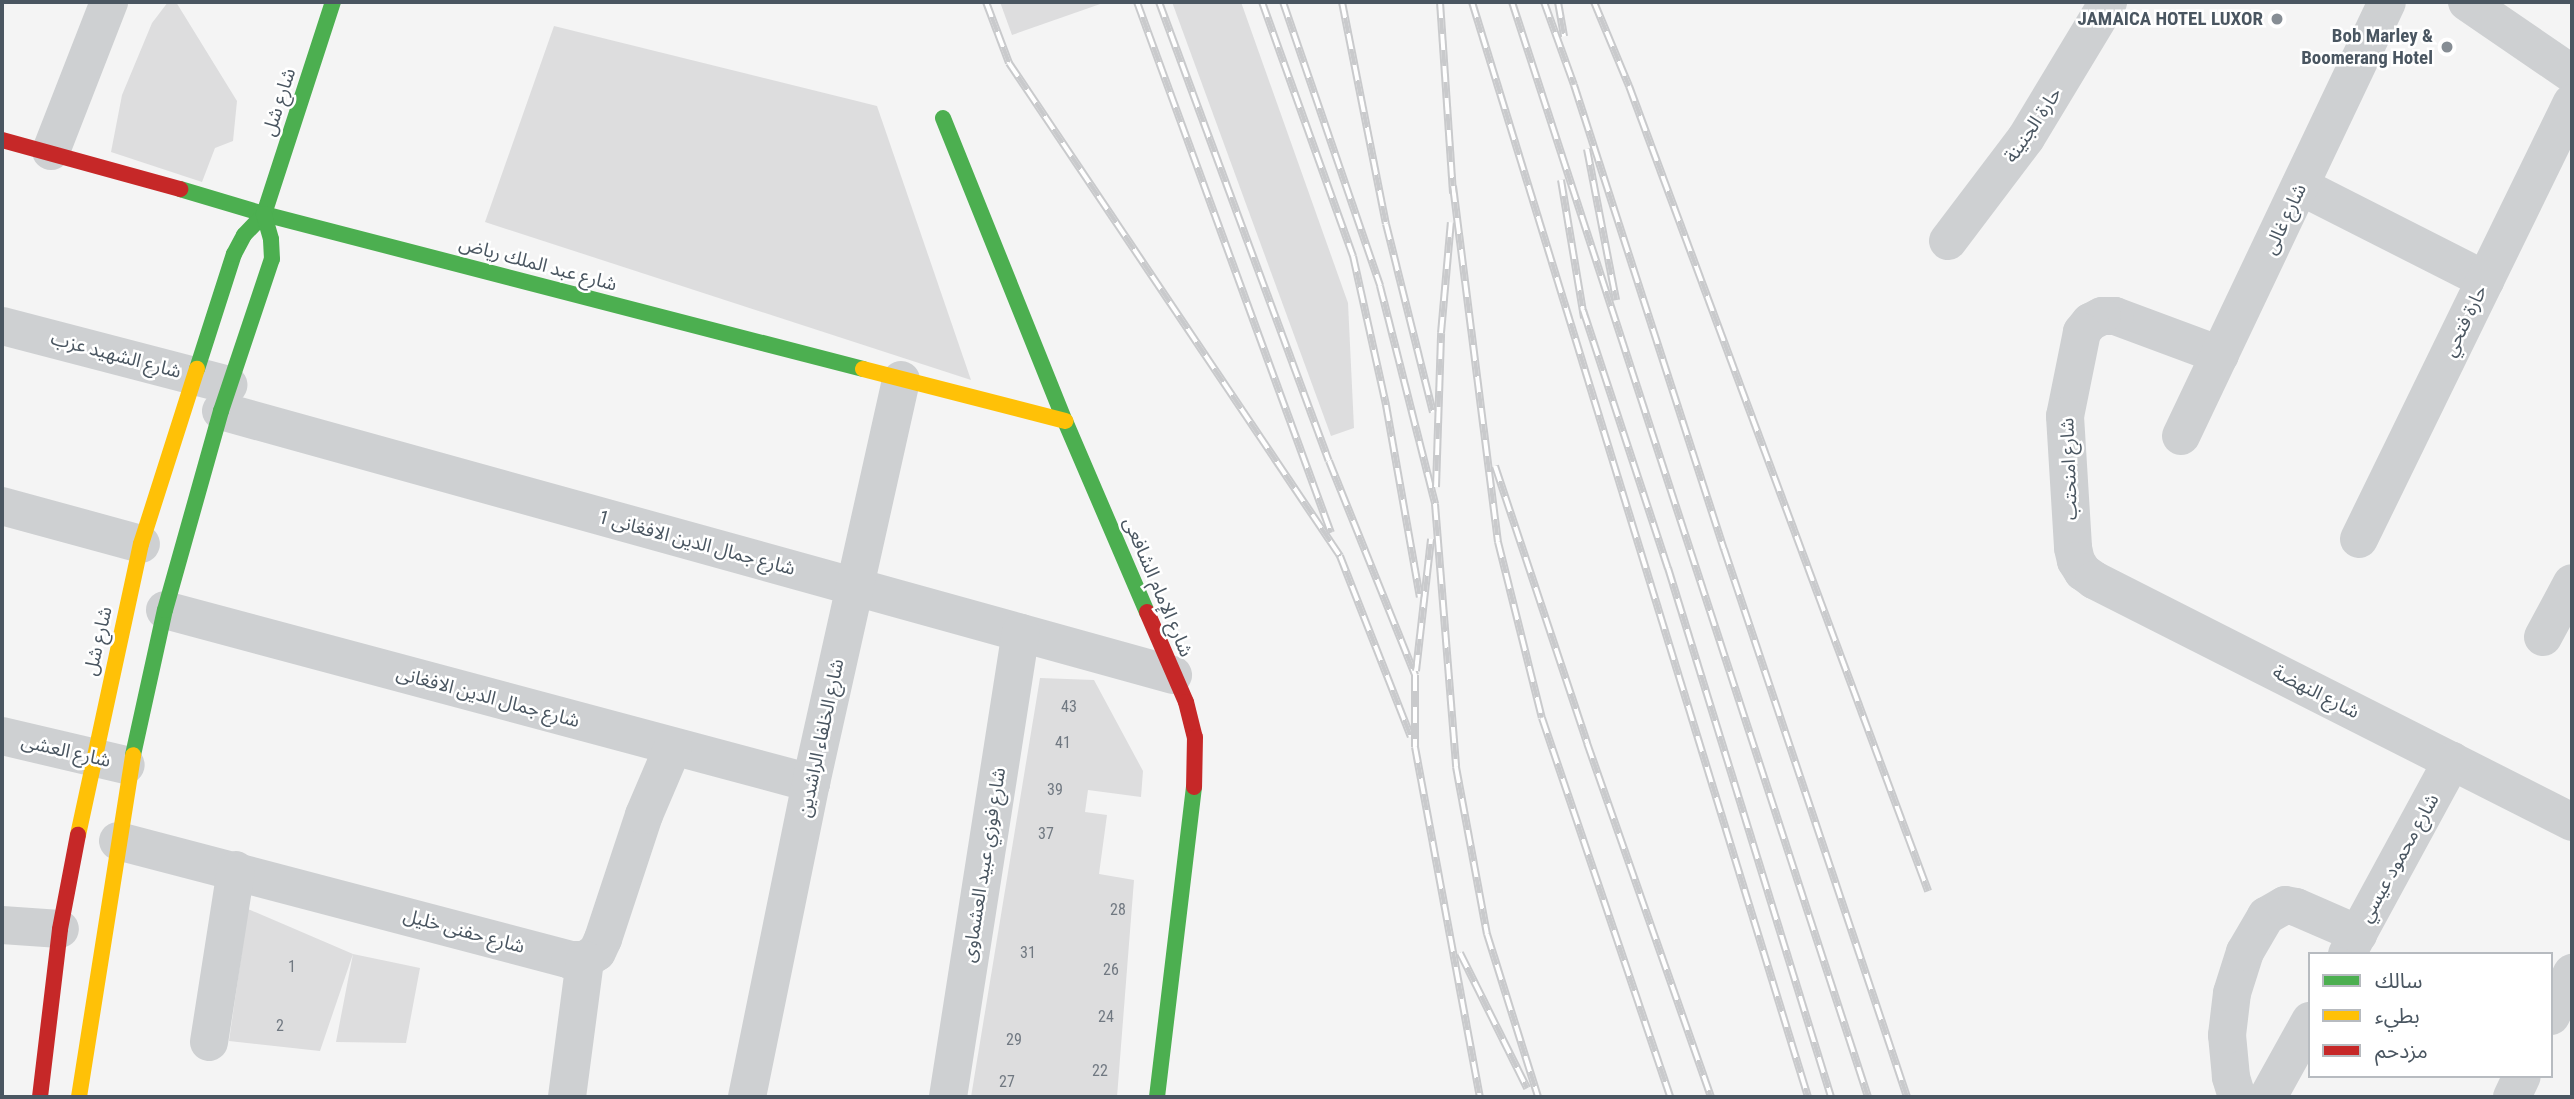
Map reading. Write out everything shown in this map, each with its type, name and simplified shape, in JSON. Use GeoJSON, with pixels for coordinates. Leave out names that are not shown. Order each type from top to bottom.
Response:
{"type":"FeatureCollection","features":[{"type":"Feature","properties":{"kind":"street"},"geometry":{"type":"LineString","coordinates":[[51,151],[109,2]]}},
{"type":"Feature","properties":{"kind":"street","name":"شارع شل"},"geometry":{"type":"LineString","coordinates":[[40,1097],[60,929],[93,757],[141,544],[234,254],[244,235],[264,215],[333,2]]}},
{"type":"Feature","properties":{"kind":"street","name":"حارة الجنينة"},"geometry":{"type":"LineString","coordinates":[[1948,241],[2026,138],[2108,2]]}},
{"type":"Feature","properties":{"kind":"street","name":"شارع غالى"},"geometry":{"type":"LineString","coordinates":[[2181,436],[2387,2]]}},
{"type":"Feature","properties":{"kind":"street"},"geometry":{"type":"LineString","coordinates":[[2467,2],[2572,74]]}},
{"type":"Feature","properties":{"kind":"street","name":"حارة فتحي"},"geometry":{"type":"LineString","coordinates":[[2360,539],[2572,103]]}},
{"type":"Feature","properties":{"kind":"street","name":"شارع الإمام الشافعى"},"geometry":{"type":"LineString","coordinates":[[943,118],[1065,421],[1186,702],[1195,737],[1196,772],[1157,1097]]}},
{"type":"Feature","properties":{"kind":"street","name":"شارع عبد الملك رياض"},"geometry":{"type":"LineString","coordinates":[[2,140],[51,151],[264,215],[1065,421]]}},
{"type":"Feature","properties":{"kind":"street"},"geometry":{"type":"LineString","coordinates":[[2300,186],[2485,280]]}},
{"type":"Feature","properties":{"kind":"street"},"geometry":{"type":"LineString","coordinates":[[79,1097],[131,766],[165,610],[225,398],[272,259],[271,239],[264,215]]}},
{"type":"Feature","properties":{"kind":"street","name":"شارع امنحتب"},"geometry":{"type":"LineString","coordinates":[[2073,548],[2065,416],[2082,332],[2102,316],[2115,316],[2220,355]]}},
{"type":"Feature","properties":{"kind":"street","name":"شارع الشهيد عزب"},"geometry":{"type":"LineString","coordinates":[[2,326],[194,375],[225,398]]}},
{"type":"Feature","properties":{"kind":"street","name":"شارع الخلفاء الراشدين"},"geometry":{"type":"LineString","coordinates":[[747,1097],[811,783],[901,380]]}},
{"type":"Feature","properties":{"kind":"street","name":"شارع جمال الدين الافغانى 1"},"geometry":{"type":"LineString","coordinates":[[225,398],[854,586],[1173,675]]}},
{"type":"Feature","properties":{"kind":"street"},"geometry":{"type":"LineString","coordinates":[[2,506],[141,544]]}},
{"type":"Feature","properties":{"kind":"street","name":"شارع النهضة"},"geometry":{"type":"LineString","coordinates":[[2073,548],[2076,561],[2094,580],[2572,822]]}},
{"type":"Feature","properties":{"kind":"street"},"geometry":{"type":"LineString","coordinates":[[2543,637],[2572,583]]}},
{"type":"Feature","properties":{"kind":"street","name":"شارع جمال الدين الافغانى"},"geometry":{"type":"LineString","coordinates":[[165,610],[811,783]]}},
{"type":"Feature","properties":{"kind":"street","name":"شارع فوزي عبيد العشماوى"},"geometry":{"type":"LineString","coordinates":[[948,1097],[1021,633]]}},
{"type":"Feature","properties":{"kind":"street","name":"شارع العشى"},"geometry":{"type":"LineString","coordinates":[[2,736],[131,766]]}},
{"type":"Feature","properties":{"kind":"street"},"geometry":{"type":"LineString","coordinates":[[567,1097],[585,960],[597,952],[603,939],[644,815],[673,747]]}},
{"type":"Feature","properties":{"kind":"street","name":"شارع محمود عيسي"},"geometry":{"type":"LineString","coordinates":[[2352,944],[2452,761]]}},
{"type":"Feature","properties":{"kind":"street","name":"شارع حفنى خليل"},"geometry":{"type":"LineString","coordinates":[[118,841],[570,960],[585,960]]}},
{"type":"Feature","properties":{"kind":"street"},"geometry":{"type":"LineString","coordinates":[[209,1042],[236,870]]}},
{"type":"Feature","properties":{"kind":"street"},"geometry":{"type":"LineString","coordinates":[[2308,1023],[2253,1092],[2227,1035],[2232,993],[2245,953],[2266,916],[2274,908],[2285,905],[2352,944]]}},
{"type":"Feature","properties":{"kind":"street"},"geometry":{"type":"LineString","coordinates":[[2,925],[60,929]]}},
{"type":"Feature","properties":{"kind":"street"},"geometry":{"type":"LineString","coordinates":[[2553,1012],[2572,973]]}},
{"type":"Feature","properties":{"kind":"street"},"geometry":{"type":"LineString","coordinates":[[2512,1097],[2521,1078]]}},
{"type":"Feature","properties":{"kind":"building"},"geometry":{"type":"Polygon","coordinates":[[[168,2],[176,2],[237,101],[233,141],[215,148],[202,182],[111,152],[122,95],[152,23],[168,2]]]}},
{"type":"Feature","properties":{"kind":"building"},"geometry":{"type":"Polygon","coordinates":[[[1000,2],[1106,2],[1012,35],[1000,2]]]}},
{"type":"Feature","properties":{"kind":"building"},"geometry":{"type":"Polygon","coordinates":[[[1172,2],[1241,2],[1348,303],[1354,428],[1331,436],[1172,2]]]}},
{"type":"Feature","properties":{"kind":"building"},"geometry":{"type":"Polygon","coordinates":[[[554,26],[877,106],[971,380],[485,222],[554,26]]]}},
{"type":"Feature","properties":{"kind":"building"},"geometry":{"type":"Polygon","coordinates":[[[1040,678],[1094,680],[1143,771],[1141,797],[1088,790],[1085,812],[1107,815],[1099,874],[1134,880],[1117,1097],[971,1097],[1040,678]]]}},
{"type":"Feature","properties":{"kind":"building"},"geometry":{"type":"Polygon","coordinates":[[[248,909],[353,954],[320,1051],[229,1041],[248,909]]]}},
{"type":"Feature","properties":{"kind":"building"},"geometry":{"type":"Polygon","coordinates":[[[353,954],[420,968],[406,1043],[336,1042],[353,954]]]}},
{"type":"Feature","properties":{"kind":"railway"},"geometry":{"type":"LineString","coordinates":[[986,2],[1009,63],[1340,556],[1411,737]]}},
{"type":"Feature","properties":{"kind":"railway"},"geometry":{"type":"LineString","coordinates":[[1137,2],[1331,533]]}},
{"type":"Feature","properties":{"kind":"railway"},"geometry":{"type":"LineString","coordinates":[[1159,2],[1329,461],[1415,675],[1415,747],[1480,1097]]}},
{"type":"Feature","properties":{"kind":"railway"},"geometry":{"type":"LineString","coordinates":[[1262,2],[1353,256],[1386,405],[1420,597]]}},
{"type":"Feature","properties":{"kind":"railway"},"geometry":{"type":"LineString","coordinates":[[1283,2],[1380,286],[1435,504],[1456,767],[1487,934],[1538,1097]]}},
{"type":"Feature","properties":{"kind":"railway"},"geometry":{"type":"LineString","coordinates":[[1342,2],[1386,224],[1433,412]]}},
{"type":"Feature","properties":{"kind":"railway"},"geometry":{"type":"LineString","coordinates":[[1440,2],[1453,194]]}},
{"type":"Feature","properties":{"kind":"railway"},"geometry":{"type":"LineString","coordinates":[[1472,2],[1808,1097]]}},
{"type":"Feature","properties":{"kind":"railway"},"geometry":{"type":"LineString","coordinates":[[1512,2],[1868,1097]]}},
{"type":"Feature","properties":{"kind":"railway"},"geometry":{"type":"LineString","coordinates":[[1544,2],[1574,85],[1724,549],[1907,1097]]}},
{"type":"Feature","properties":{"kind":"railway"},"geometry":{"type":"LineString","coordinates":[[1558,2],[1564,36]]}},
{"type":"Feature","properties":{"kind":"railway"},"geometry":{"type":"LineString","coordinates":[[1594,2],[1629,86],[1928,891]]}},
{"type":"Feature","properties":{"kind":"railway"},"geometry":{"type":"LineString","coordinates":[[1587,149],[1616,300]]}},
{"type":"Feature","properties":{"kind":"railway"},"geometry":{"type":"LineString","coordinates":[[1561,180],[1584,318]]}},
{"type":"Feature","properties":{"kind":"railway"},"geometry":{"type":"LineString","coordinates":[[1453,186],[1498,542],[1542,718],[1670,1097]]}},
{"type":"Feature","properties":{"kind":"railway"},"geometry":{"type":"LineString","coordinates":[[1436,487],[1441,333],[1451,222]]}},
{"type":"Feature","properties":{"kind":"railway"},"geometry":{"type":"LineString","coordinates":[[1583,310],[1668,568],[1831,1097]]}},
{"type":"Feature","properties":{"kind":"railway"},"geometry":{"type":"LineString","coordinates":[[1495,466],[1587,743],[1711,1097]]}},
{"type":"Feature","properties":{"kind":"railway"},"geometry":{"type":"LineString","coordinates":[[1416,671],[1431,539]]}},
{"type":"Feature","properties":{"kind":"railway"},"geometry":{"type":"LineString","coordinates":[[1460,953],[1527,1088]]}},
{"type":"Feature","properties":{"kind":"traffic: fast"},"geometry":{"type":"LineString","coordinates":[[197,369],[234,254],[244,235],[264,214],[333,2]]}},
{"type":"Feature","properties":{"kind":"traffic: fast"},"geometry":{"type":"LineString","coordinates":[[943,118],[1065,421],[1147,612]]}},
{"type":"Feature","properties":{"kind":"traffic: fast"},"geometry":{"type":"LineString","coordinates":[[180,189],[264,214],[863,369]]}},
{"type":"Feature","properties":{"kind":"traffic: fast"},"geometry":{"type":"LineString","coordinates":[[133,755],[165,610],[221,411],[272,259],[271,239],[264,214]]}},
{"type":"Feature","properties":{"kind":"traffic: fast"},"geometry":{"type":"LineString","coordinates":[[1157,1097],[1194,787]]}},
{"type":"Feature","properties":{"kind":"traffic: slow"},"geometry":{"type":"LineString","coordinates":[[78,835],[141,544],[197,369]]}},
{"type":"Feature","properties":{"kind":"traffic: slow"},"geometry":{"type":"LineString","coordinates":[[863,369],[1065,421]]}},
{"type":"Feature","properties":{"kind":"traffic: slow"},"geometry":{"type":"LineString","coordinates":[[79,1097],[133,755]]}},
{"type":"Feature","properties":{"kind":"traffic: jam"},"geometry":{"type":"LineString","coordinates":[[2,140],[180,189]]}},
{"type":"Feature","properties":{"kind":"traffic: jam"},"geometry":{"type":"LineString","coordinates":[[1147,612],[1186,702],[1195,737],[1194,787]]}},
{"type":"Feature","properties":{"kind":"traffic: jam"},"geometry":{"type":"LineString","coordinates":[[40,1097],[60,929],[78,835]]}},
{"type":"Feature","properties":{"kind":"place","name":"JAMAICA HOTEL LUXOR"},"geometry":{"type":"Point","coordinates":[2277,19]}},
{"type":"Feature","properties":{"kind":"place","name":"Bob Marley & Boomerang Hotel"},"geometry":{"type":"Point","coordinates":[2447,47]}}]}
